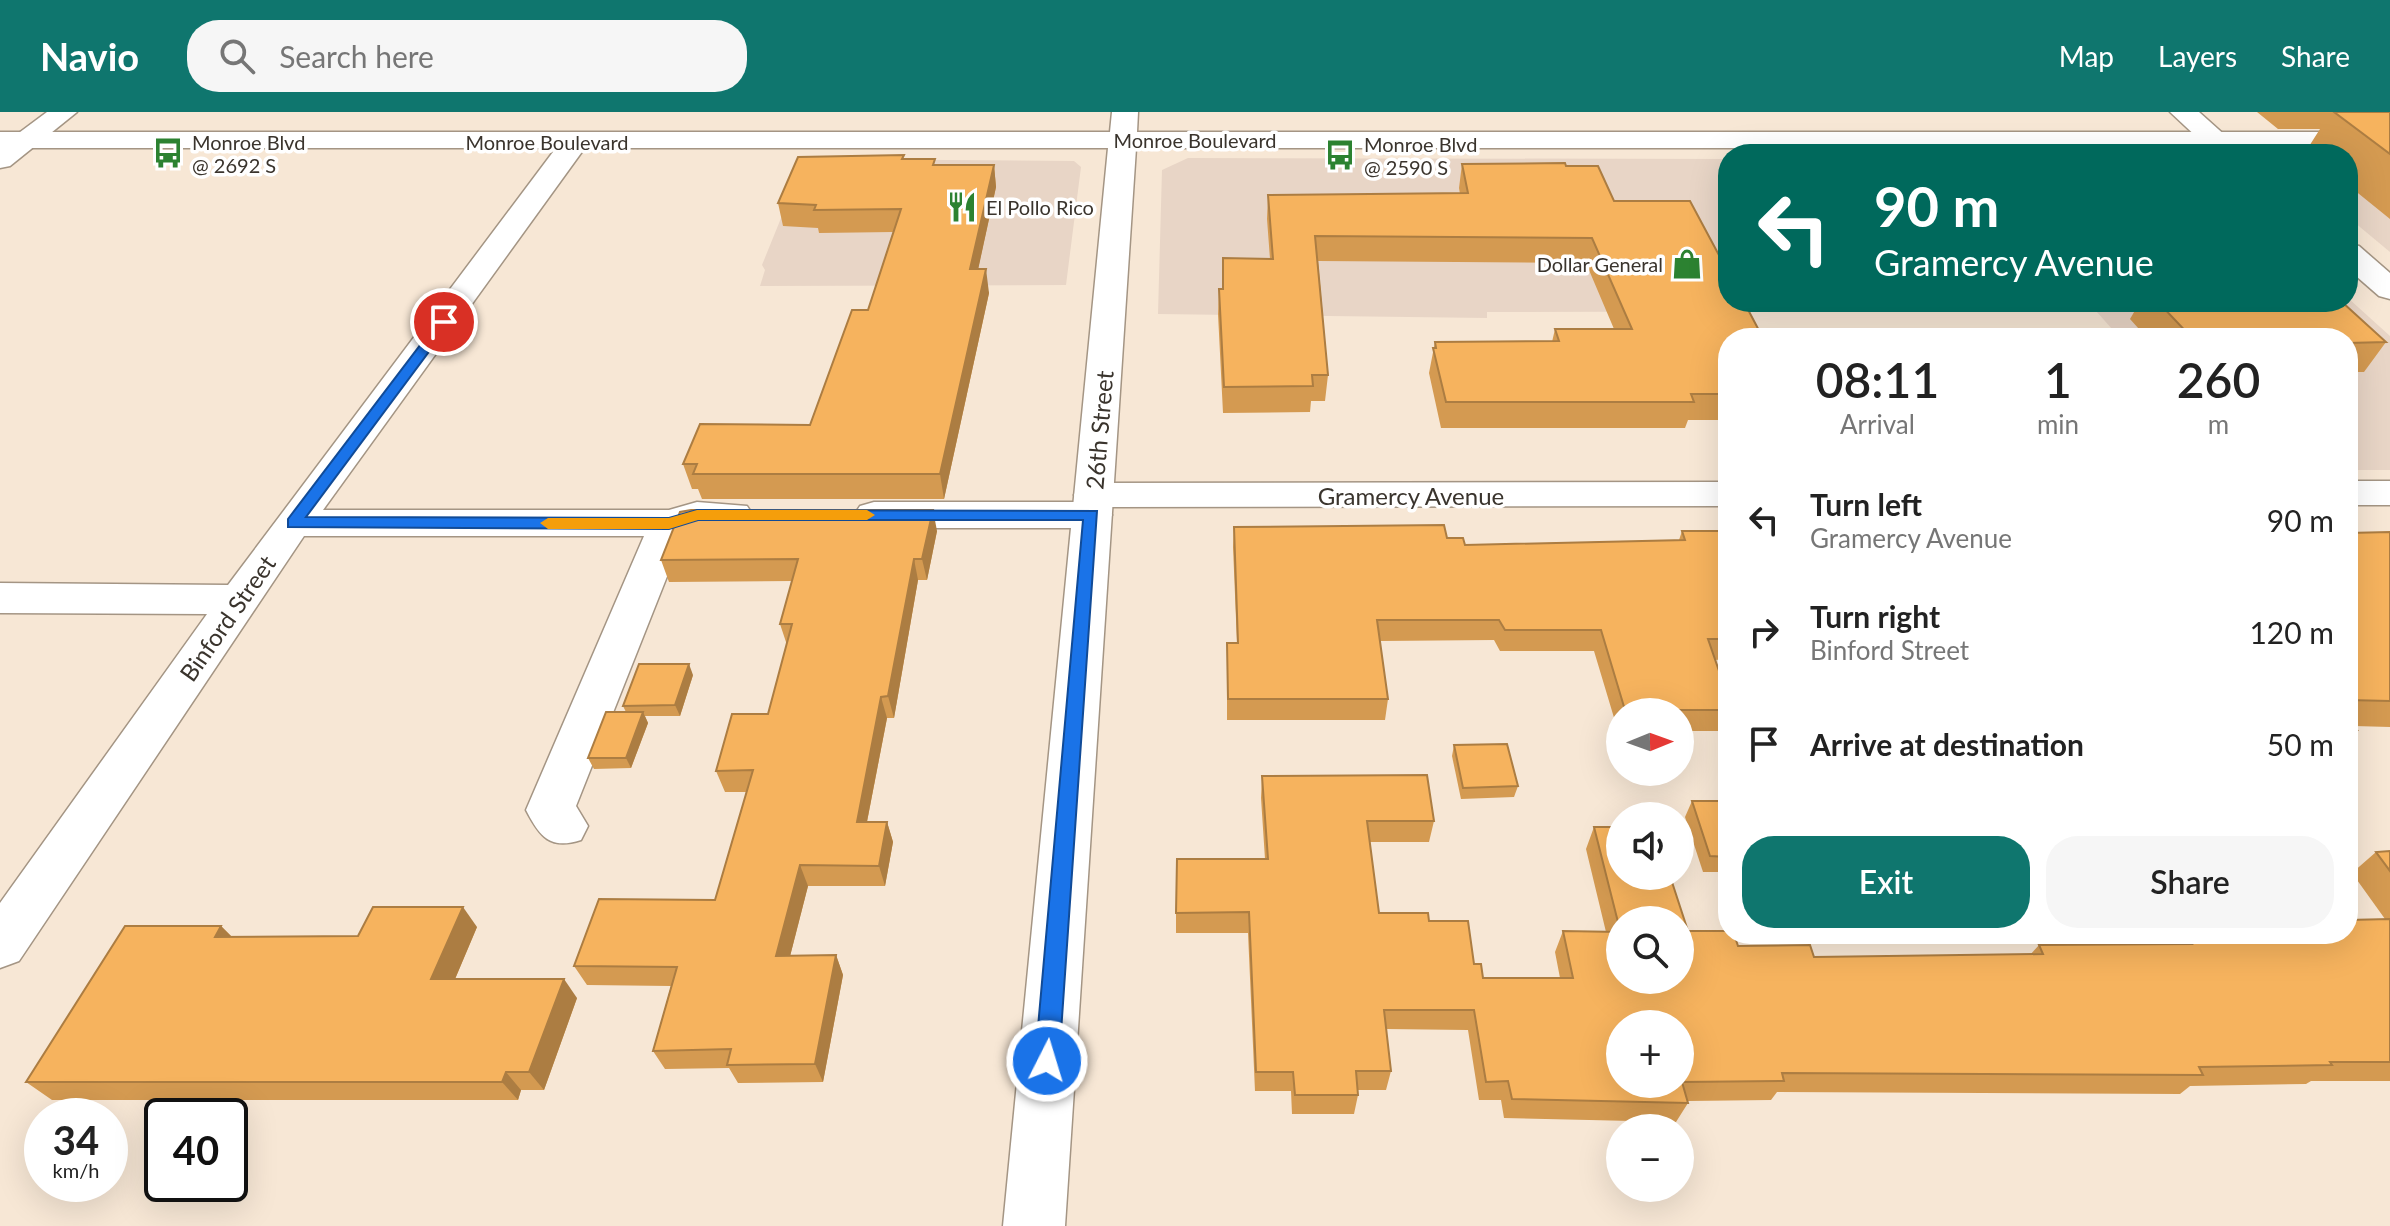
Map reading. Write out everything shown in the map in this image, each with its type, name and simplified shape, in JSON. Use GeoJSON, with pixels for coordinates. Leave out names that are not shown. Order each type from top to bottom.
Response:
{"type":"FeatureCollection","features":[{"type":"Feature","properties":{"kind":"street"},"geometry":{"type":"LineString","coordinates":[[0,160],[14,140],[64,112]]}},
{"type":"Feature","properties":{"kind":"street"},"geometry":{"type":"LineString","coordinates":[[2183,112],[2220,144]]}},
{"type":"Feature","properties":{"kind":"street","name":"Monroe Boulevard"},"geometry":{"type":"LineString","coordinates":[[14,140],[575,142],[1124,126],[2067,144]]}},
{"type":"Feature","properties":{"kind":"street","name":"26th Street"},"geometry":{"type":"LineString","coordinates":[[1034,1226],[1124,126]]}},
{"type":"Feature","properties":{"kind":"street","name":"Monroe Boulevard"},"geometry":{"type":"LineString","coordinates":[[2295,144],[2390,140]]}},
{"type":"Feature","properties":{"kind":"street","name":"Binford Street"},"geometry":{"type":"LineString","coordinates":[[0,945],[293,523],[575,142]]}},
{"type":"Feature","properties":{"kind":"street"},"geometry":{"type":"LineString","coordinates":[[2358,262],[2390,289]]}},
{"type":"Feature","properties":{"kind":"street"},"geometry":{"type":"LineString","coordinates":[[2358,493],[2390,493]]}},
{"type":"Feature","properties":{"kind":"street","name":"Gramercy Avenue"},"geometry":{"type":"LineString","coordinates":[[836,515],[1092,505],[1718,494]]}},
{"type":"Feature","properties":{"kind":"street"},"geometry":{"type":"LineString","coordinates":[[293,523],[669,523],[697,515],[774,515]]}},
{"type":"Feature","properties":{"kind":"street"},"geometry":{"type":"LineString","coordinates":[[564,826],[550,810],[669,523]]}},
{"type":"Feature","properties":{"kind":"street"},"geometry":{"type":"LineString","coordinates":[[0,598],[240,600]]}},
{"type":"Feature","properties":{"kind":"shaded area"},"geometry":{"type":"Polygon","coordinates":[[[1188,158],[1718,159],[1718,311],[1487,312],[1487,318],[1158,314],[1162,170],[1188,158]]]}},
{"type":"Feature","properties":{"kind":"shaded area"},"geometry":{"type":"Polygon","coordinates":[[[805,159],[1074,161],[1081,167],[1066,285],[760,286],[765,270],[762,265],[805,159]]]}},
{"type":"Feature","properties":{"kind":"shaded area"},"geometry":{"type":"Polygon","coordinates":[[[2358,159],[2390,159],[2390,252],[2358,225],[2358,159]]]}},
{"type":"Feature","properties":{"kind":"shaded area"},"geometry":{"type":"Polygon","coordinates":[[[2358,307],[2390,336],[2390,470],[2358,470],[2358,328],[2111,328],[2097,312],[2358,312],[2358,307]]]}},
{"type":"Feature","properties":{"kind":"building"},"geometry":{"type":"Polygon","coordinates":[[[2334,112],[2390,112],[2390,154],[2334,112]]]}},
{"type":"Feature","properties":{"kind":"building"},"geometry":{"type":"Polygon","coordinates":[[[904,155],[902,159],[935,159],[933,165],[994,165],[970,269],[986,269],[940,474],[693,474],[697,464],[683,464],[700,424],[810,425],[852,310],[868,310],[901,209],[814,210],[816,205],[778,203],[798,157],[904,155]]]}},
{"type":"Feature","properties":{"kind":"building"},"geometry":{"type":"Polygon","coordinates":[[[1565,163],[1566,166],[1598,166],[1614,201],[1690,201],[1718,253],[1718,312],[1749,312],[1758,328],[1718,328],[1718,394],[1691,394],[1694,402],[1446,402],[1433,348],[1436,348],[1435,342],[1559,341],[1555,329],[1632,329],[1592,238],[1315,236],[1328,375],[1312,375],[1313,386],[1224,387],[1219,289],[1223,289],[1223,258],[1273,259],[1268,195],[1468,193],[1462,164],[1565,163]]]}},
{"type":"Feature","properties":{"kind":"building"},"geometry":{"type":"Polygon","coordinates":[[[2167,312],[2353,312],[2386,342],[2358,343],[2358,328],[2183,328],[2167,312]]]}},
{"type":"Feature","properties":{"kind":"building"},"geometry":{"type":"Polygon","coordinates":[[[933,510],[922,559],[914,559],[888,696],[881,697],[857,822],[887,822],[879,866],[800,865],[776,956],[836,955],[815,1064],[727,1065],[731,1049],[653,1051],[677,967],[574,966],[599,899],[715,900],[753,770],[716,771],[732,714],[768,714],[792,624],[780,624],[798,559],[661,560],[680,512],[933,510]]]}},
{"type":"Feature","properties":{"kind":"building"},"geometry":{"type":"Polygon","coordinates":[[[1444,525],[1447,538],[1463,538],[1465,545],[1685,540],[1682,531],[1718,531],[1718,639],[1708,639],[1718,668],[1718,710],[1694,710],[1694,698],[1621,698],[1601,630],[1505,630],[1499,620],[1377,620],[1388,699],[1228,699],[1227,643],[1238,643],[1234,527],[1444,525]]]}},
{"type":"Feature","properties":{"kind":"building"},"geometry":{"type":"Polygon","coordinates":[[[2390,532],[2390,701],[2358,700],[2358,533],[2390,532]]]}},
{"type":"Feature","properties":{"kind":"building"},"geometry":{"type":"Polygon","coordinates":[[[639,664],[689,664],[675,705],[623,706],[639,664]]]}},
{"type":"Feature","properties":{"kind":"building"},"geometry":{"type":"Polygon","coordinates":[[[606,712],[643,712],[626,758],[588,758],[606,712]]]}},
{"type":"Feature","properties":{"kind":"building"},"geometry":{"type":"Polygon","coordinates":[[[1507,744],[1518,786],[1463,788],[1454,745],[1507,744]]]}},
{"type":"Feature","properties":{"kind":"building"},"geometry":{"type":"Polygon","coordinates":[[[1427,775],[1434,821],[1367,821],[1379,913],[1428,913],[1429,921],[1468,921],[1474,964],[1481,964],[1483,978],[1573,978],[1563,931],[1606,932],[1606,994],[1694,994],[1694,931],[1718,931],[1718,944],[1810,945],[1814,957],[2043,954],[2039,945],[2358,944],[2358,920],[2390,919],[2390,1062],[2199,1067],[2203,1075],[1782,1073],[1784,1081],[1694,1082],[1694,1010],[1606,1010],[1606,1098],[1687,1098],[1688,1103],[1512,1099],[1508,1081],[1486,1082],[1474,1010],[1384,1010],[1391,1071],[1356,1071],[1358,1095],[1295,1095],[1293,1072],[1256,1072],[1249,912],[1176,913],[1177,859],[1268,859],[1262,776],[1427,775]]]}},
{"type":"Feature","properties":{"kind":"building"},"geometry":{"type":"Polygon","coordinates":[[[1692,801],[1718,801],[1718,856],[1710,856],[1692,801]]]}},
{"type":"Feature","properties":{"kind":"building"},"geometry":{"type":"Polygon","coordinates":[[[1594,827],[1606,827],[1606,875],[1594,827]]]}},
{"type":"Feature","properties":{"kind":"building"},"geometry":{"type":"Polygon","coordinates":[[[2390,851],[2390,871],[2376,852],[2390,851]]]}},
{"type":"Feature","properties":{"kind":"building"},"geometry":{"type":"Polygon","coordinates":[[[1610,890],[1675,890],[1680,906],[1614,906],[1610,890]]]}},
{"type":"Feature","properties":{"kind":"building"},"geometry":{"type":"Polygon","coordinates":[[[373,907],[463,907],[431,979],[564,979],[529,1072],[506,1072],[502,1082],[26,1082],[125,926],[221,926],[215,937],[358,936],[373,907]]]}},
{"type":"Feature","properties":{"kind":"slow traffic"},"geometry":{"type":"LineString","coordinates":[[548,523],[669,523],[697,515],[867,515]]}},
{"type":"Feature","properties":{"kind":"place","name":"Monroe Blvd @ 2692 S"},"geometry":{"type":"Point","coordinates":[168,153]}},
{"type":"Feature","properties":{"kind":"place","name":"Monroe Blvd @ 2590 S"},"geometry":{"type":"Point","coordinates":[1340,155]}},
{"type":"Feature","properties":{"kind":"place","name":"El Pollo Rico"},"geometry":{"type":"Point","coordinates":[962,207]}},
{"type":"Feature","properties":{"kind":"place","name":"Dollar General"},"geometry":{"type":"Point","coordinates":[1687,264]}},
{"type":"Feature","properties":{"kind":"route"},"geometry":{"type":"LineString","coordinates":[[444,322],[293,523],[669,523],[697,515],[1092,515],[1047,1061]]}}]}
